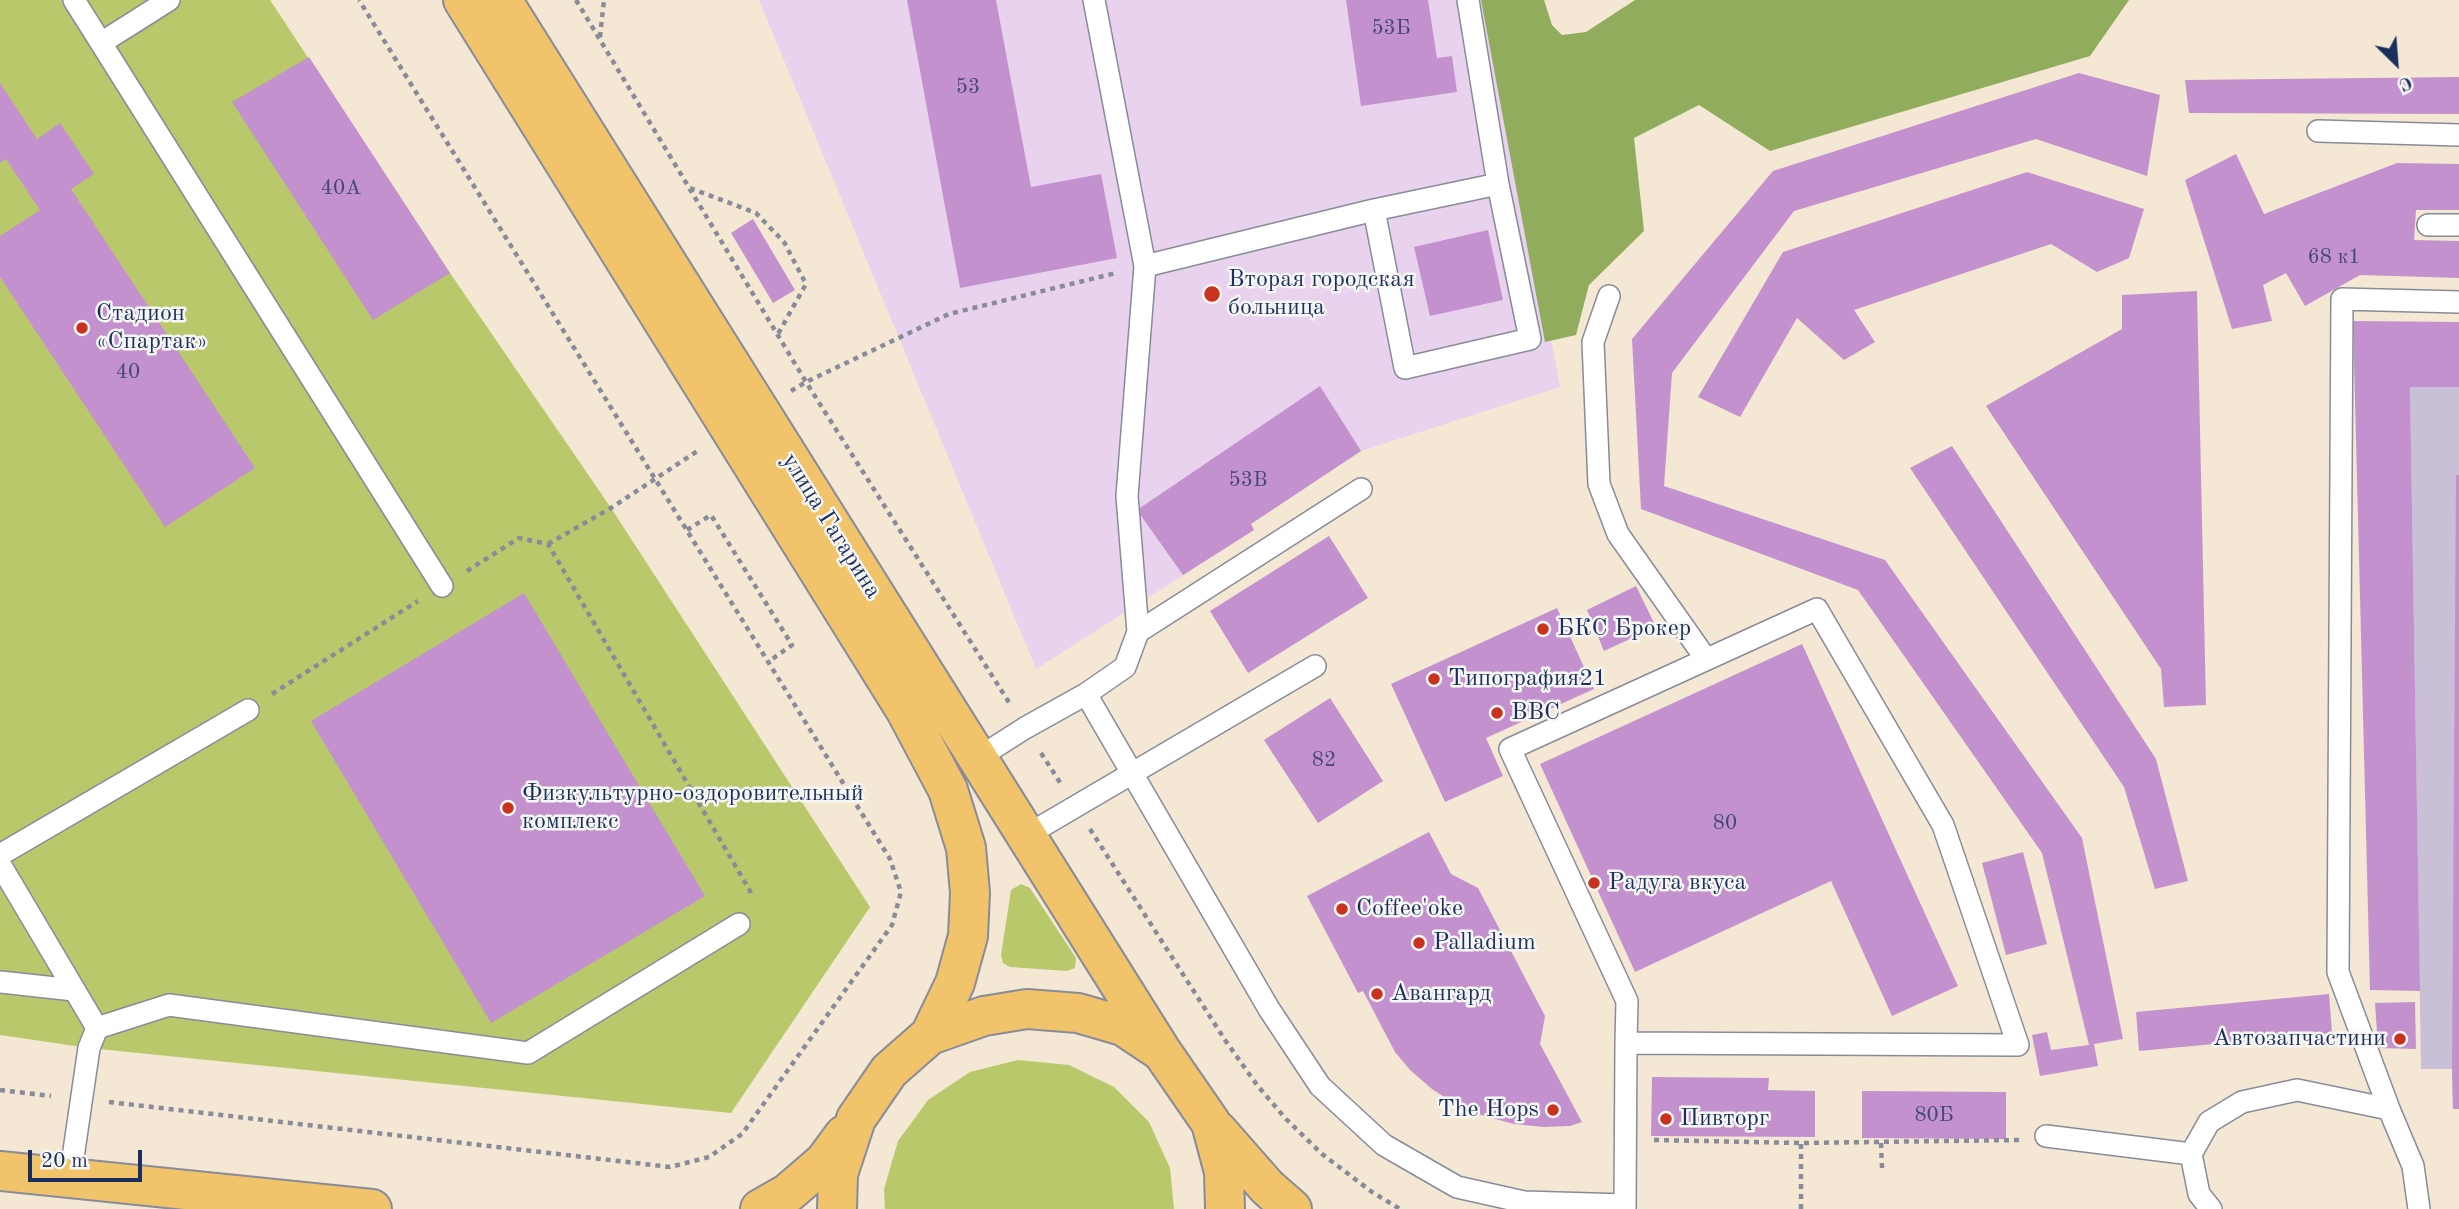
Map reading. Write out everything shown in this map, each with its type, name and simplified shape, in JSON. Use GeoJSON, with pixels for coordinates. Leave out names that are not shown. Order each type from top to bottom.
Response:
{"type":"FeatureCollection","features":[{"type":"Feature","properties":{"kind":"main road","name":"улица Гагарина"},"geometry":{"type":"LineString","coordinates":[[463,0],[906,711],[948,790],[965,848],[970,893],[968,936],[955,983],[930,1035]]}},
{"type":"Feature","properties":{"kind":"main road","name":"улица Гагарина"},"geometry":{"type":"LineString","coordinates":[[502,0],[1162,1052],[1211,1123]]}},
{"type":"Feature","properties":{"kind":"main road"},"geometry":{"type":"LineString","coordinates":[[760,1209],[788,1193],[824,1162],[889,1071],[930,1035],[984,1016],[1027,1009],[1078,1013],[1123,1026],[1162,1052]]}},
{"type":"Feature","properties":{"kind":"main road"},"geometry":{"type":"LineString","coordinates":[[837,1209],[838,1174],[856,1119]]}},
{"type":"Feature","properties":{"kind":"main road"},"geometry":{"type":"LineString","coordinates":[[1211,1123],[1224,1172],[1225,1209]]}},
{"type":"Feature","properties":{"kind":"main road"},"geometry":{"type":"LineString","coordinates":[[1211,1123],[1267,1187],[1292,1209]]}},
{"type":"Feature","properties":{"kind":"main road"},"geometry":{"type":"LineString","coordinates":[[0,1171],[372,1209]]}},
{"type":"Feature","properties":{"kind":"lane"},"geometry":{"type":"LineString","coordinates":[[74,0],[442,586]]}},
{"type":"Feature","properties":{"kind":"lane"},"geometry":{"type":"LineString","coordinates":[[101,43],[169,0]]}},
{"type":"Feature","properties":{"kind":"lane"},"geometry":{"type":"LineString","coordinates":[[978,758],[1086,694],[1125,667],[1138,632],[1127,496],[1144,266],[1094,0]]}},
{"type":"Feature","properties":{"kind":"lane"},"geometry":{"type":"LineString","coordinates":[[1374,210],[1405,368],[1530,339],[1498,184],[1468,0]]}},
{"type":"Feature","properties":{"kind":"lane"},"geometry":{"type":"LineString","coordinates":[[2318,131],[2459,135]]}},
{"type":"Feature","properties":{"kind":"lane"},"geometry":{"type":"LineString","coordinates":[[1144,266],[1374,210],[1498,184]]}},
{"type":"Feature","properties":{"kind":"lane"},"geometry":{"type":"LineString","coordinates":[[2428,225],[2459,225]]}},
{"type":"Feature","properties":{"kind":"lane"},"geometry":{"type":"LineString","coordinates":[[1609,296],[1593,342],[1599,484],[1618,534],[1706,659]]}},
{"type":"Feature","properties":{"kind":"lane"},"geometry":{"type":"LineString","coordinates":[[2419,1209],[2413,1166],[2338,972],[2342,299],[2459,302]]}},
{"type":"Feature","properties":{"kind":"lane"},"geometry":{"type":"LineString","coordinates":[[1138,632],[1361,489]]}},
{"type":"Feature","properties":{"kind":"lane"},"geometry":{"type":"LineString","coordinates":[[1086,694],[1269,1009],[1320,1086],[1384,1146],[1457,1187],[1524,1202],[1625,1207],[1625,1140],[1626,1043],[1627,1001],[1510,749],[1817,609],[1943,825],[2018,1045],[1626,1043]]}},
{"type":"Feature","properties":{"kind":"lane"},"geometry":{"type":"LineString","coordinates":[[1027,835],[1315,666]]}},
{"type":"Feature","properties":{"kind":"lane"},"geometry":{"type":"LineString","coordinates":[[0,855],[248,710]]}},
{"type":"Feature","properties":{"kind":"lane"},"geometry":{"type":"LineString","coordinates":[[0,864],[97,1028]]}},
{"type":"Feature","properties":{"kind":"lane"},"geometry":{"type":"LineString","coordinates":[[97,1028],[169,1005],[528,1053],[739,924]]}},
{"type":"Feature","properties":{"kind":"lane"},"geometry":{"type":"LineString","coordinates":[[0,982],[74,990]]}},
{"type":"Feature","properties":{"kind":"lane"},"geometry":{"type":"LineString","coordinates":[[70,1178],[89,1048],[97,1028]]}},
{"type":"Feature","properties":{"kind":"lane"},"geometry":{"type":"LineString","coordinates":[[2211,1209],[2199,1194],[2191,1154],[2209,1122],[2242,1102],[2297,1090],[2389,1109]]}},
{"type":"Feature","properties":{"kind":"lane"},"geometry":{"type":"LineString","coordinates":[[2046,1136],[2191,1154]]}},
{"type":"Feature","properties":{"kind":"path"},"geometry":{"type":"LineString","coordinates":[[359,0],[655,478]]}},
{"type":"Feature","properties":{"kind":"path"},"geometry":{"type":"LineString","coordinates":[[576,0],[806,382],[1016,714]]}},
{"type":"Feature","properties":{"kind":"path"},"geometry":{"type":"LineString","coordinates":[[600,39],[604,0]]}},
{"type":"Feature","properties":{"kind":"path"},"geometry":{"type":"LineString","coordinates":[[689,187],[756,213],[784,242],[806,284],[778,334]]}},
{"type":"Feature","properties":{"kind":"path"},"geometry":{"type":"LineString","coordinates":[[806,382],[949,314],[1144,266]]}},
{"type":"Feature","properties":{"kind":"path"},"geometry":{"type":"LineString","coordinates":[[248,710],[519,538],[548,544],[611,508],[705,447]]}},
{"type":"Feature","properties":{"kind":"path"},"geometry":{"type":"LineString","coordinates":[[687,530],[711,515],[792,645],[768,662]]}},
{"type":"Feature","properties":{"kind":"path"},"geometry":{"type":"LineString","coordinates":[[548,544],[750,891],[753,907],[739,924]]}},
{"type":"Feature","properties":{"kind":"path"},"geometry":{"type":"LineString","coordinates":[[1035,744],[1067,794]]}},
{"type":"Feature","properties":{"kind":"path"},"geometry":{"type":"LineString","coordinates":[[1083,819],[1225,1040],[1257,1085],[1286,1119],[1322,1154],[1372,1192],[1401,1209]]}},
{"type":"Feature","properties":{"kind":"path"},"geometry":{"type":"LineString","coordinates":[[0,1090],[61,1097]]}},
{"type":"Feature","properties":{"kind":"path"},"geometry":{"type":"LineString","coordinates":[[1625,1140],[2009,1142]]}},
{"type":"Feature","properties":{"kind":"path"},"geometry":{"type":"LineString","coordinates":[[1801,1143],[1801,1209]]}},
{"type":"Feature","properties":{"kind":"path"},"geometry":{"type":"LineString","coordinates":[[1881,1143],[1882,1168]]}},
{"type":"Feature","properties":{"kind":"shaded area","name":"Вторая городская больница"},"geometry":{"type":"Polygon","coordinates":[[[759,0],[1487,0],[1560,387],[1361,451],[1251,523],[1254,530],[1036,669],[759,0]]]}},
{"type":"Feature","properties":{"kind":"shaded area"},"geometry":{"type":"Polygon","coordinates":[[[2410,387],[2459,387],[2459,1109],[2453,1109],[2452,1069],[2421,1069],[2410,387]]]}},
{"type":"Feature","properties":{"kind":"green space"},"geometry":{"type":"Polygon","coordinates":[[[0,0],[270,0],[450,273],[611,508],[870,907],[731,1113],[89,1048],[0,1035],[0,0]]]}},
{"type":"Feature","properties":{"kind":"green space"},"geometry":{"type":"Polygon","coordinates":[[[1481,0],[1544,0],[1552,25],[1562,35],[1586,32],[1635,0],[2129,0],[2090,56],[1770,151],[1699,105],[1634,138],[1644,231],[1589,285],[1576,335],[1545,342],[1481,0]]]}},
{"type":"Feature","properties":{"kind":"green space"},"geometry":{"type":"Polygon","coordinates":[[[1021,884],[1030,888],[1076,958],[1075,968],[1067,971],[1010,967],[1003,963],[1001,955],[1011,890],[1021,884]]]}},
{"type":"Feature","properties":{"kind":"green space"},"geometry":{"type":"Polygon","coordinates":[[[1018,1060],[1069,1065],[1114,1087],[1149,1122],[1170,1168],[1174,1209],[885,1209],[884,1189],[898,1141],[928,1100],[970,1072],[1018,1060]]]}},
{"type":"Feature","properties":{"kind":"building"},"geometry":{"type":"Polygon","coordinates":[[[907,0],[996,0],[1031,187],[1101,174],[1117,258],[960,288],[907,0]]]}},
{"type":"Feature","properties":{"kind":"building"},"geometry":{"type":"Polygon","coordinates":[[[1346,0],[1428,0],[1437,58],[1452,56],[1457,92],[1361,106],[1346,0]]]}},
{"type":"Feature","properties":{"kind":"building"},"geometry":{"type":"Polygon","coordinates":[[[309,57],[450,273],[373,320],[232,102],[309,57]]]}},
{"type":"Feature","properties":{"kind":"building"},"geometry":{"type":"Polygon","coordinates":[[[2079,73],[2160,95],[2147,176],[2036,139],[1794,211],[1672,373],[1664,486],[1885,560],[2082,838],[2123,1039],[2094,1044],[2098,1066],[2040,1076],[2032,1035],[2047,1032],[2051,1050],[2089,1045],[2042,853],[1858,590],[1641,509],[1632,339],[1773,171],[2079,73]]]}},
{"type":"Feature","properties":{"kind":"building"},"geometry":{"type":"Polygon","coordinates":[[[2459,77],[2459,114],[2189,113],[2185,80],[2459,77]]]}},
{"type":"Feature","properties":{"kind":"building"},"geometry":{"type":"Polygon","coordinates":[[[0,83],[37,139],[60,123],[94,174],[71,189],[255,468],[165,527],[0,277],[0,236],[40,210],[6,159],[0,163],[0,83]]]}},
{"type":"Feature","properties":{"kind":"building"},"geometry":{"type":"Polygon","coordinates":[[[2236,154],[2264,214],[2397,163],[2459,164],[2459,210],[2416,210],[2414,240],[2459,241],[2459,278],[2360,275],[2305,306],[2286,273],[2263,285],[2272,321],[2232,329],[2185,180],[2236,154]]]}},
{"type":"Feature","properties":{"kind":"building"},"geometry":{"type":"Polygon","coordinates":[[[2027,172],[2144,209],[2129,258],[2097,272],[2051,244],[1854,310],[1875,342],[1844,360],[1797,318],[1740,417],[1698,397],[1783,252],[2027,172]]]}},
{"type":"Feature","properties":{"kind":"building"},"geometry":{"type":"Polygon","coordinates":[[[753,219],[795,290],[773,303],[731,233],[753,219]]]}},
{"type":"Feature","properties":{"kind":"building"},"geometry":{"type":"Polygon","coordinates":[[[1488,230],[1503,300],[1430,316],[1414,247],[1488,230]]]}},
{"type":"Feature","properties":{"kind":"building"},"geometry":{"type":"Polygon","coordinates":[[[2197,291],[2206,705],[2164,707],[2161,669],[1986,406],[2122,329],[2122,295],[2197,291]]]}},
{"type":"Feature","properties":{"kind":"building"},"geometry":{"type":"Polygon","coordinates":[[[2353,321],[2459,322],[2459,387],[2410,387],[2420,991],[2370,990],[2353,321]]]}},
{"type":"Feature","properties":{"kind":"building"},"geometry":{"type":"Polygon","coordinates":[[[1320,386],[1361,451],[1251,524],[1254,530],[1183,575],[1137,510],[1320,386]]]}},
{"type":"Feature","properties":{"kind":"building"},"geometry":{"type":"Polygon","coordinates":[[[1952,446],[2156,759],[2188,881],[2155,889],[2124,787],[1910,468],[1952,446]]]}},
{"type":"Feature","properties":{"kind":"building"},"geometry":{"type":"Polygon","coordinates":[[[2456,475],[2459,475],[2459,1109],[2453,1109],[2452,1069],[2456,475]]]}},
{"type":"Feature","properties":{"kind":"building"},"geometry":{"type":"Polygon","coordinates":[[[1329,536],[1368,598],[1248,673],[1210,611],[1329,536]]]}},
{"type":"Feature","properties":{"kind":"building"},"geometry":{"type":"Polygon","coordinates":[[[1636,586],[1656,627],[1604,651],[1587,610],[1636,586]]]}},
{"type":"Feature","properties":{"kind":"building","name":"Физкультурно-оздоровительный комплекс"},"geometry":{"type":"Polygon","coordinates":[[[524,593],[705,896],[491,1023],[311,721],[524,593]]]}},
{"type":"Feature","properties":{"kind":"building"},"geometry":{"type":"Polygon","coordinates":[[[1557,608],[1594,689],[1486,738],[1503,776],[1445,802],[1391,684],[1557,608]]]}},
{"type":"Feature","properties":{"kind":"building"},"geometry":{"type":"Polygon","coordinates":[[[1802,644],[1958,986],[1892,1016],[1831,881],[1635,972],[1540,764],[1802,644]]]}},
{"type":"Feature","properties":{"kind":"building"},"geometry":{"type":"Polygon","coordinates":[[[1330,698],[1383,781],[1318,823],[1264,740],[1330,698]]]}},
{"type":"Feature","properties":{"kind":"building","name":"Palladium"},"geometry":{"type":"Polygon","coordinates":[[[1429,832],[1451,874],[1478,888],[1545,1016],[1540,1044],[1582,1122],[1570,1126],[1544,1127],[1514,1124],[1455,1104],[1410,1070],[1395,1052],[1363,991],[1358,993],[1307,896],[1429,832]]]}},
{"type":"Feature","properties":{"kind":"building"},"geometry":{"type":"Polygon","coordinates":[[[2023,852],[2047,944],[2006,955],[1982,863],[2023,852]]]}},
{"type":"Feature","properties":{"kind":"building"},"geometry":{"type":"Polygon","coordinates":[[[2329,994],[2332,1033],[2139,1051],[2136,1012],[2329,994]]]}},
{"type":"Feature","properties":{"kind":"building"},"geometry":{"type":"Polygon","coordinates":[[[2415,1002],[2416,1049],[2378,1048],[2375,1003],[2415,1002]]]}},
{"type":"Feature","properties":{"kind":"building"},"geometry":{"type":"Polygon","coordinates":[[[1652,1077],[1769,1078],[1768,1090],[1815,1091],[1815,1137],[1651,1136],[1652,1077]]]}},
{"type":"Feature","properties":{"kind":"building"},"geometry":{"type":"Polygon","coordinates":[[[1862,1091],[2006,1092],[2006,1139],[1862,1138],[1862,1091]]]}},
{"type":"Feature","properties":{"kind":"place","name":"Вторая городская больница"},"geometry":{"type":"Point","coordinates":[1212,294]}},
{"type":"Feature","properties":{"kind":"place","name":"Стадион «Спартак»"},"geometry":{"type":"Point","coordinates":[82,328]}},
{"type":"Feature","properties":{"kind":"place","name":"БКС Брокер"},"geometry":{"type":"Point","coordinates":[1543,629]}},
{"type":"Feature","properties":{"kind":"place","name":"Типография21"},"geometry":{"type":"Point","coordinates":[1434,679]}},
{"type":"Feature","properties":{"kind":"place","name":"ВВС"},"geometry":{"type":"Point","coordinates":[1497,713]}},
{"type":"Feature","properties":{"kind":"place","name":"Физкультурно-оздоровительный комплекс"},"geometry":{"type":"Point","coordinates":[508,808]}},
{"type":"Feature","properties":{"kind":"place","name":"Радуга вкуса"},"geometry":{"type":"Point","coordinates":[1594,883]}},
{"type":"Feature","properties":{"kind":"place","name":"Coffee'oke"},"geometry":{"type":"Point","coordinates":[1342,909]}},
{"type":"Feature","properties":{"kind":"place","name":"Palladium"},"geometry":{"type":"Point","coordinates":[1419,943]}},
{"type":"Feature","properties":{"kind":"place","name":"Авангард"},"geometry":{"type":"Point","coordinates":[1377,994]}},
{"type":"Feature","properties":{"kind":"place","name":"Автозапчастини"},"geometry":{"type":"Point","coordinates":[2400,1039]}},
{"type":"Feature","properties":{"kind":"place","name":"The Hops"},"geometry":{"type":"Point","coordinates":[1553,1110]}},
{"type":"Feature","properties":{"kind":"place","name":"Пивторг"},"geometry":{"type":"Point","coordinates":[1666,1119]}}]}
